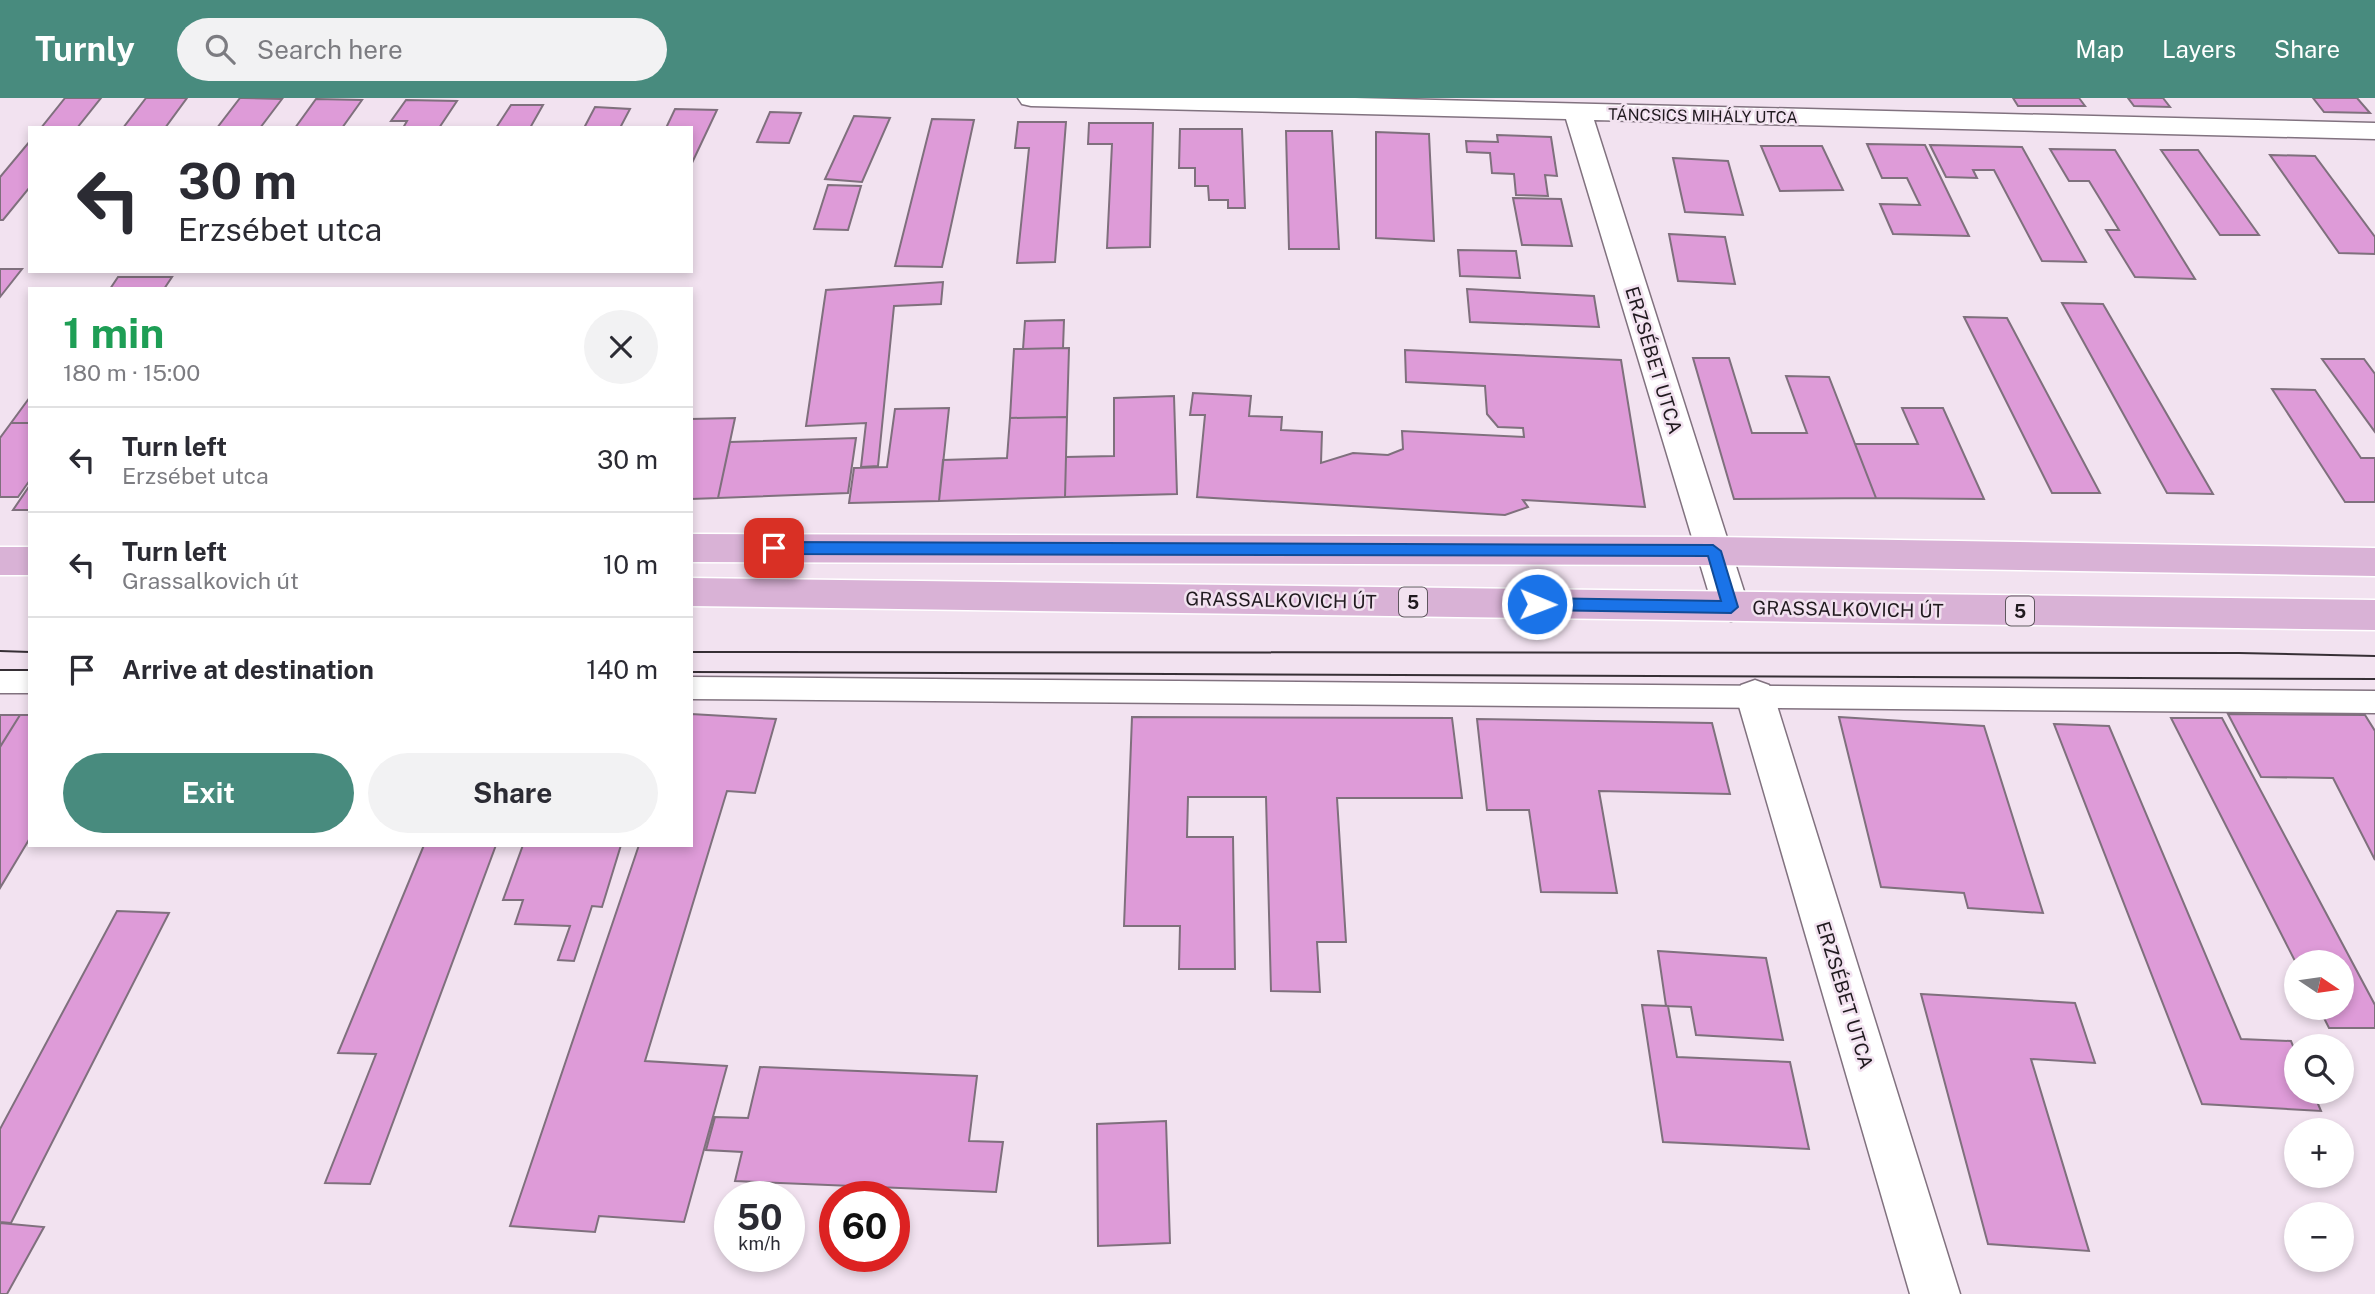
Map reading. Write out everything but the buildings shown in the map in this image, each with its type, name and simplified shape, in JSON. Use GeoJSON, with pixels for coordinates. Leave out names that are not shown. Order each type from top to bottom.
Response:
{"type":"FeatureCollection","features":[{"type":"Feature","properties":{"kind":"main road"},"geometry":{"type":"LineString","coordinates":[[693,548],[1713,551],[2375,562]]}},
{"type":"Feature","properties":{"kind":"main road"},"geometry":{"type":"LineString","coordinates":[[0,561],[28,561]]}},
{"type":"Feature","properties":{"kind":"main road","name":"GRASSALKOVICH ÚT"},"geometry":{"type":"LineString","coordinates":[[693,592],[2375,615]]}},
{"type":"Feature","properties":{"kind":"street","name":"TÁNCSICS MIHÁLY UTCA"},"geometry":{"type":"LineString","coordinates":[[1031,98],[2375,131]]}},
{"type":"Feature","properties":{"kind":"street","name":"ERZSÉBET UTCA"},"geometry":{"type":"LineString","coordinates":[[1578,113],[1731,607]]}},
{"type":"Feature","properties":{"kind":"street","name":"ERZSÉBET UTCA"},"geometry":{"type":"LineString","coordinates":[[1755,696],[1935,1294]]}},
{"type":"Feature","properties":{"kind":"lane"},"geometry":{"type":"LineString","coordinates":[[0,682],[28,682]]}},
{"type":"Feature","properties":{"kind":"lane"},"geometry":{"type":"LineString","coordinates":[[693,688],[2375,702]]}},
{"type":"Feature","properties":{"kind":"tram line"},"geometry":{"type":"LineString","coordinates":[[0,651],[28,652]]}},
{"type":"Feature","properties":{"kind":"tram line"},"geometry":{"type":"LineString","coordinates":[[693,652],[2239,653],[2375,656]]}},
{"type":"Feature","properties":{"kind":"tram line"},"geometry":{"type":"LineString","coordinates":[[0,670],[28,670]]}},
{"type":"Feature","properties":{"kind":"tram line"},"geometry":{"type":"LineString","coordinates":[[693,672],[2375,679]]}},
{"type":"Feature","properties":{"kind":"route"},"geometry":{"type":"LineString","coordinates":[[774,548],[1713,551],[1731,607],[1537,604]]}}]}
